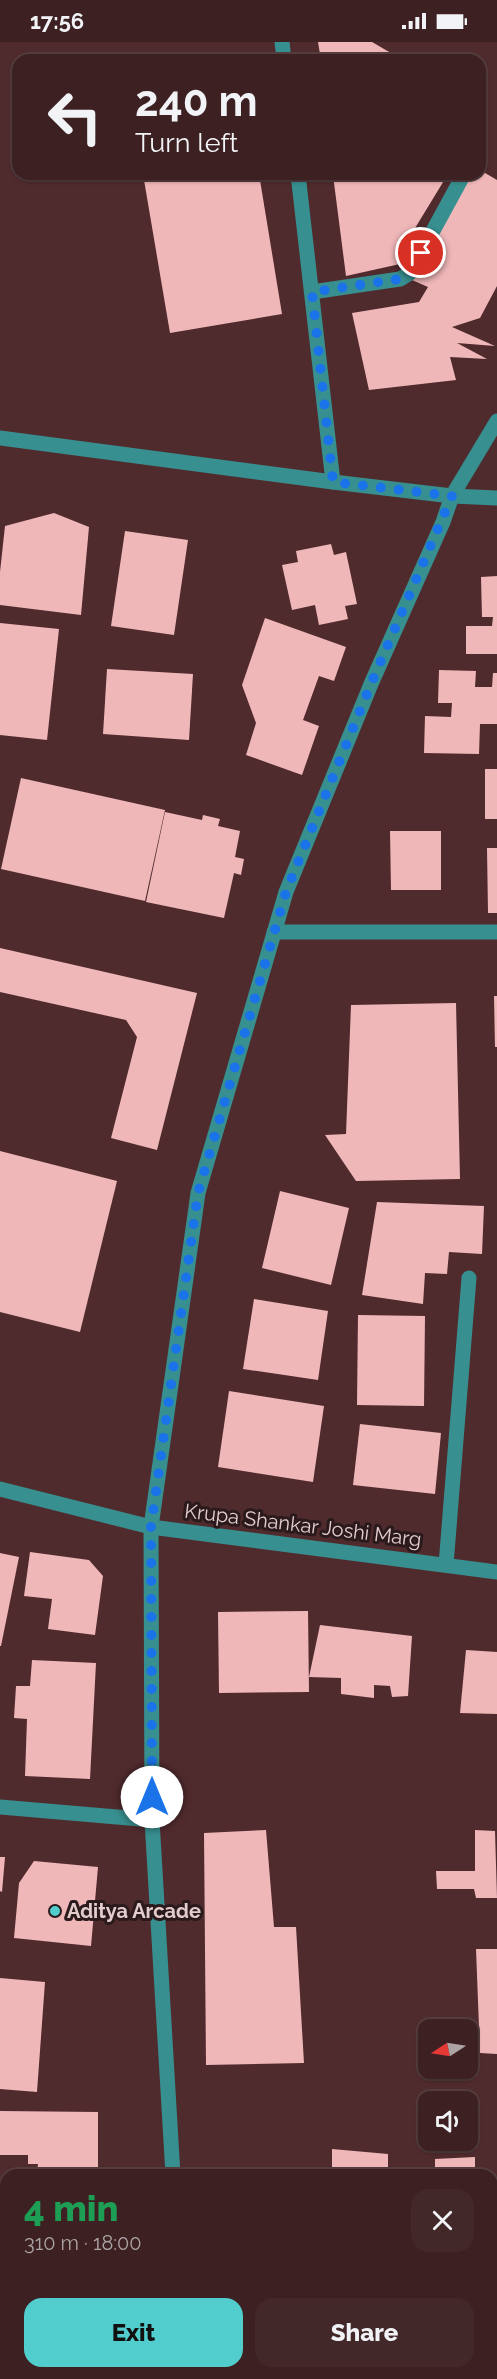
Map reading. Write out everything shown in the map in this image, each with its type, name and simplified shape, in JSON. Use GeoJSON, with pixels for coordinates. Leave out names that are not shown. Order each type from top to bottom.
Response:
{"type":"FeatureCollection","features":[{"type":"Feature","properties":{"kind":"street"},"geometry":{"type":"LineString","coordinates":[[299,180],[333,482]]}},
{"type":"Feature","properties":{"kind":"street"},"geometry":{"type":"LineString","coordinates":[[312,292],[400,279],[410,273],[461,180]]}},
{"type":"Feature","properties":{"kind":"street"},"geometry":{"type":"LineString","coordinates":[[173,2169],[152,1820],[151,1527],[198,1193],[286,892],[362,705],[452,496],[497,421]]}},
{"type":"Feature","properties":{"kind":"street"},"geometry":{"type":"LineString","coordinates":[[0,438],[333,482],[452,496],[497,498]]}},
{"type":"Feature","properties":{"kind":"street"},"geometry":{"type":"LineString","coordinates":[[274,932],[497,932]]}},
{"type":"Feature","properties":{"kind":"street"},"geometry":{"type":"LineString","coordinates":[[446,1565],[469,1278]]}},
{"type":"Feature","properties":{"kind":"street","name":"Krupa Shankar Joshi Marg"},"geometry":{"type":"LineString","coordinates":[[0,1489],[151,1527],[497,1572]]}},
{"type":"Feature","properties":{"kind":"street"},"geometry":{"type":"LineString","coordinates":[[0,1807],[152,1820]]}},
{"type":"Feature","properties":{"kind":"building"},"geometry":{"type":"Polygon","coordinates":[[[318,42],[372,42],[393,54],[320,54],[318,42]]]}},
{"type":"Feature","properties":{"kind":"building"},"geometry":{"type":"Polygon","coordinates":[[[486,174],[497,180],[497,286],[480,318],[452,327],[495,346],[457,343],[487,359],[450,357],[456,380],[369,390],[352,313],[419,302],[428,287],[412,280],[467,180],[486,180],[486,174]]]}},
{"type":"Feature","properties":{"kind":"building"},"geometry":{"type":"Polygon","coordinates":[[[144,180],[260,180],[282,314],[170,333],[144,180]]]}},
{"type":"Feature","properties":{"kind":"building"},"geometry":{"type":"Polygon","coordinates":[[[334,180],[444,180],[409,238],[418,240],[400,264],[346,276],[334,180]]]}},
{"type":"Feature","properties":{"kind":"building"},"geometry":{"type":"Polygon","coordinates":[[[54,513],[89,527],[81,615],[0,605],[0,572],[5,526],[54,513]]]}},
{"type":"Feature","properties":{"kind":"building"},"geometry":{"type":"Polygon","coordinates":[[[125,531],[188,540],[174,635],[111,626],[125,531]]]}},
{"type":"Feature","properties":{"kind":"building"},"geometry":{"type":"Polygon","coordinates":[[[331,544],[334,555],[346,552],[357,604],[345,606],[348,619],[319,625],[315,605],[292,610],[282,565],[298,562],[296,551],[331,544]]]}},
{"type":"Feature","properties":{"kind":"building"},"geometry":{"type":"Polygon","coordinates":[[[497,576],[497,654],[466,654],[466,626],[492,626],[493,617],[482,617],[481,577],[497,576]]]}},
{"type":"Feature","properties":{"kind":"building"},"geometry":{"type":"Polygon","coordinates":[[[265,618],[346,647],[334,681],[319,676],[303,720],[319,726],[302,775],[246,755],[256,723],[242,685],[265,618]]]}},
{"type":"Feature","properties":{"kind":"building"},"geometry":{"type":"Polygon","coordinates":[[[0,623],[59,629],[47,740],[0,735],[0,623]]]}},
{"type":"Feature","properties":{"kind":"building"},"geometry":{"type":"Polygon","coordinates":[[[107,669],[193,674],[189,740],[103,734],[107,669]]]}},
{"type":"Feature","properties":{"kind":"building"},"geometry":{"type":"Polygon","coordinates":[[[439,670],[476,671],[475,687],[492,687],[493,673],[497,673],[497,724],[480,724],[479,754],[424,753],[425,716],[451,717],[452,703],[438,703],[439,670]]]}},
{"type":"Feature","properties":{"kind":"building"},"geometry":{"type":"Polygon","coordinates":[[[485,769],[497,769],[497,819],[485,819],[485,769]]]}},
{"type":"Feature","properties":{"kind":"building"},"geometry":{"type":"Polygon","coordinates":[[[21,778],[165,810],[145,901],[1,869],[21,778]]]}},
{"type":"Feature","properties":{"kind":"building"},"geometry":{"type":"Polygon","coordinates":[[[165,812],[202,820],[203,815],[220,819],[218,826],[240,831],[235,857],[244,859],[241,875],[234,873],[224,918],[146,902],[165,812]]]}},
{"type":"Feature","properties":{"kind":"building"},"geometry":{"type":"Polygon","coordinates":[[[390,831],[441,831],[441,890],[391,890],[390,831]]]}},
{"type":"Feature","properties":{"kind":"building"},"geometry":{"type":"Polygon","coordinates":[[[487,848],[497,848],[497,913],[488,913],[487,848]]]}},
{"type":"Feature","properties":{"kind":"building"},"geometry":{"type":"Polygon","coordinates":[[[0,948],[197,993],[157,1150],[111,1138],[137,1037],[126,1020],[0,992],[0,948]]]}},
{"type":"Feature","properties":{"kind":"building"},"geometry":{"type":"Polygon","coordinates":[[[494,996],[497,996],[497,1047],[495,1047],[494,996]]]}},
{"type":"Feature","properties":{"kind":"building"},"geometry":{"type":"Polygon","coordinates":[[[456,1003],[460,1179],[356,1181],[325,1135],[346,1134],[351,1005],[456,1003]]]}},
{"type":"Feature","properties":{"kind":"building"},"geometry":{"type":"Polygon","coordinates":[[[0,1151],[117,1181],[80,1332],[0,1312],[0,1151]]]}},
{"type":"Feature","properties":{"kind":"building"},"geometry":{"type":"Polygon","coordinates":[[[280,1191],[349,1208],[331,1285],[262,1268],[280,1191]]]}},
{"type":"Feature","properties":{"kind":"building"},"geometry":{"type":"Polygon","coordinates":[[[377,1202],[484,1206],[482,1254],[449,1252],[447,1274],[425,1273],[423,1304],[362,1295],[377,1202]]]}},
{"type":"Feature","properties":{"kind":"building"},"geometry":{"type":"Polygon","coordinates":[[[254,1299],[328,1311],[318,1380],[243,1369],[254,1299]]]}},
{"type":"Feature","properties":{"kind":"building"},"geometry":{"type":"Polygon","coordinates":[[[358,1315],[425,1316],[424,1406],[357,1405],[358,1315]]]}},
{"type":"Feature","properties":{"kind":"building"},"geometry":{"type":"Polygon","coordinates":[[[229,1391],[324,1406],[313,1482],[218,1467],[229,1391]]]}},
{"type":"Feature","properties":{"kind":"building"},"geometry":{"type":"Polygon","coordinates":[[[360,1424],[441,1433],[435,1494],[353,1485],[360,1424]]]}},
{"type":"Feature","properties":{"kind":"building"},"geometry":{"type":"Polygon","coordinates":[[[30,1552],[89,1560],[103,1576],[95,1635],[48,1629],[52,1599],[24,1596],[30,1552]]]}},
{"type":"Feature","properties":{"kind":"building"},"geometry":{"type":"Polygon","coordinates":[[[0,1553],[19,1557],[1,1646],[0,1646],[0,1553]]]}},
{"type":"Feature","properties":{"kind":"building"},"geometry":{"type":"Polygon","coordinates":[[[308,1611],[309,1692],[219,1693],[218,1612],[308,1611]]]}},
{"type":"Feature","properties":{"kind":"building"},"geometry":{"type":"Polygon","coordinates":[[[320,1625],[412,1636],[408,1696],[392,1697],[390,1686],[374,1685],[374,1698],[341,1694],[341,1678],[309,1677],[320,1625]]]}},
{"type":"Feature","properties":{"kind":"building"},"geometry":{"type":"Polygon","coordinates":[[[466,1650],[497,1652],[497,1714],[460,1713],[466,1650]]]}},
{"type":"Feature","properties":{"kind":"building"},"geometry":{"type":"Polygon","coordinates":[[[32,1660],[96,1663],[90,1779],[25,1776],[27,1719],[14,1718],[16,1686],[30,1686],[32,1660]]]}},
{"type":"Feature","properties":{"kind":"building"},"geometry":{"type":"Polygon","coordinates":[[[266,1830],[274,1927],[296,1927],[304,2063],[206,2065],[204,1833],[266,1830]]]}},
{"type":"Feature","properties":{"kind":"building"},"geometry":{"type":"Polygon","coordinates":[[[475,1830],[495,1831],[497,1898],[476,1898],[474,1889],[437,1889],[436,1871],[475,1871],[475,1830]]]}},
{"type":"Feature","properties":{"kind":"building"},"geometry":{"type":"Polygon","coordinates":[[[0,1857],[5,1857],[2,1892],[0,1891],[0,1857]]]}},
{"type":"Feature","properties":{"kind":"building","name":"Aditya Arcade"},"geometry":{"type":"Polygon","coordinates":[[[34,1861],[98,1867],[91,1946],[14,1938],[19,1883],[34,1861]]]}},
{"type":"Feature","properties":{"kind":"building"},"geometry":{"type":"Polygon","coordinates":[[[476,1949],[497,1949],[497,2054],[480,2053],[476,1949]]]}},
{"type":"Feature","properties":{"kind":"building"},"geometry":{"type":"Polygon","coordinates":[[[0,1978],[45,1982],[37,2092],[0,2089],[0,1978]]]}},
{"type":"Feature","properties":{"kind":"building"},"geometry":{"type":"Polygon","coordinates":[[[0,2111],[98,2112],[98,2169],[38,2169],[38,2164],[28,2164],[28,2155],[0,2155],[0,2111]]]}},
{"type":"Feature","properties":{"kind":"building"},"geometry":{"type":"Polygon","coordinates":[[[332,2149],[388,2154],[388,2169],[332,2169],[332,2149]]]}},
{"type":"Feature","properties":{"kind":"building"},"geometry":{"type":"Polygon","coordinates":[[[475,2157],[475,2169],[435,2169],[435,2159],[475,2157]]]}},
{"type":"Feature","properties":{"kind":"place","name":"Aditya Arcade"},"geometry":{"type":"Point","coordinates":[55,1911]}},
{"type":"Feature","properties":{"kind":"route"},"geometry":{"type":"LineString","coordinates":[[152,1797],[151,1527],[198,1193],[286,892],[371,684],[443,522],[452,496],[333,482],[312,292],[400,279],[410,273],[421,253]]}}]}
